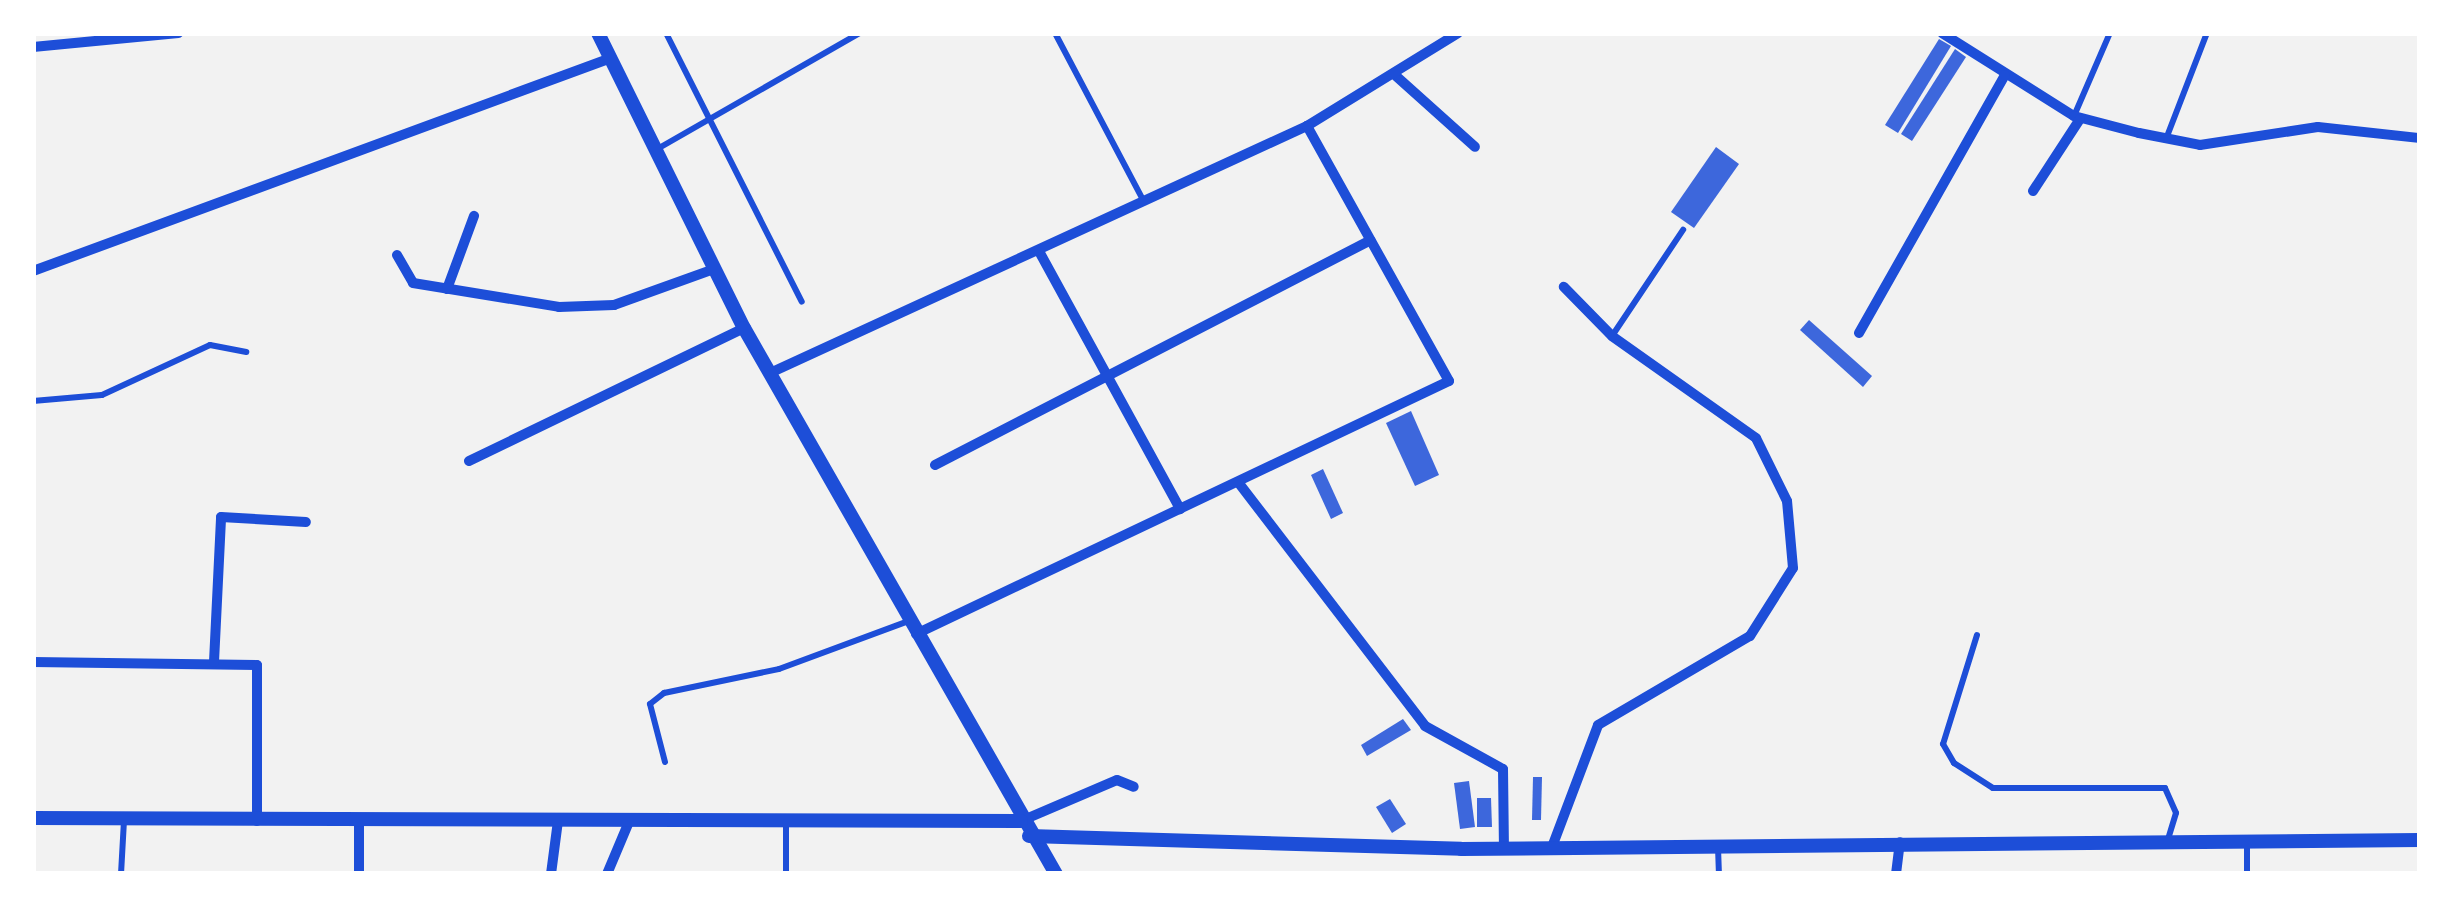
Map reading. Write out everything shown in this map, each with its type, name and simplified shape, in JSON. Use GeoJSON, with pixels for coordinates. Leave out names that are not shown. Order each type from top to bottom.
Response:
{"type":"FeatureCollection","features":[{"type":"Feature","properties":{"kind":"street"},"geometry":{"type":"LineString","coordinates":[[33,47],[178,33]]}},
{"type":"Feature","properties":{"kind":"street"},"geometry":{"type":"LineString","coordinates":[[598,33],[744,328],[1025,828],[1056,874]]}},
{"type":"Feature","properties":{"kind":"street"},"geometry":{"type":"LineString","coordinates":[[770,373],[1040,253],[1307,126],[1396,76],[1458,33]]}},
{"type":"Feature","properties":{"kind":"street"},"geometry":{"type":"LineString","coordinates":[[1942,33],[2077,117],[2166,139],[2243,143],[2337,127],[2420,138]]}},
{"type":"Feature","properties":{"kind":"street"},"geometry":{"type":"LineString","coordinates":[[33,271],[611,58]]}},
{"type":"Feature","properties":{"kind":"street"},"geometry":{"type":"LineString","coordinates":[[1859,333],[2005,75]]}},
{"type":"Feature","properties":{"kind":"street"},"geometry":{"type":"LineString","coordinates":[[1396,76],[1474,147]]}},
{"type":"Feature","properties":{"kind":"street"},"geometry":{"type":"LineString","coordinates":[[2033,191],[2077,117]]}},
{"type":"Feature","properties":{"kind":"street"},"geometry":{"type":"LineString","coordinates":[[911,628],[1180,509],[1449,381],[1307,126]]}},
{"type":"Feature","properties":{"kind":"street"},"geometry":{"type":"LineString","coordinates":[[447,289],[474,215]]}},
{"type":"Feature","properties":{"kind":"street"},"geometry":{"type":"LineString","coordinates":[[935,465],[1370,240]]}},
{"type":"Feature","properties":{"kind":"street"},"geometry":{"type":"LineString","coordinates":[[1040,253],[1180,509]]}},
{"type":"Feature","properties":{"kind":"street"},"geometry":{"type":"LineString","coordinates":[[398,255],[406,280],[598,308],[714,269]]}},
{"type":"Feature","properties":{"kind":"street"},"geometry":{"type":"LineString","coordinates":[[1552,848],[1598,725],[1750,635],[1793,568],[1787,501],[1756,438],[1612,335],[1564,287]]}},
{"type":"Feature","properties":{"kind":"street"},"geometry":{"type":"LineString","coordinates":[[469,461],[744,328]]}},
{"type":"Feature","properties":{"kind":"street"},"geometry":{"type":"LineString","coordinates":[[1238,482],[1425,726],[1503,769],[1504,849]]}},
{"type":"Feature","properties":{"kind":"street"},"geometry":{"type":"LineString","coordinates":[[214,662],[221,517],[306,522]]}},
{"type":"Feature","properties":{"kind":"street"},"geometry":{"type":"LineString","coordinates":[[33,662],[257,665],[257,821]]}},
{"type":"Feature","properties":{"kind":"street"},"geometry":{"type":"LineString","coordinates":[[1025,828],[1117,780],[1134,787]]}},
{"type":"Feature","properties":{"kind":"street"},"geometry":{"type":"LineString","coordinates":[[33,818],[1025,828],[1504,849],[2420,840]]}},
{"type":"Feature","properties":{"kind":"street"},"geometry":{"type":"LineString","coordinates":[[358,874],[359,820]]}},
{"type":"Feature","properties":{"kind":"street"},"geometry":{"type":"LineString","coordinates":[[551,874],[558,821]]}},
{"type":"Feature","properties":{"kind":"street"},"geometry":{"type":"LineString","coordinates":[[607,874],[628,824]]}},
{"type":"Feature","properties":{"kind":"street"},"geometry":{"type":"LineString","coordinates":[[1896,874],[1900,842]]}},
{"type":"Feature","properties":{"kind":"lane"},"geometry":{"type":"LineString","coordinates":[[666,33],[710,112],[802,302]]}},
{"type":"Feature","properties":{"kind":"lane"},"geometry":{"type":"LineString","coordinates":[[656,150],[710,112],[860,33]]}},
{"type":"Feature","properties":{"kind":"lane"},"geometry":{"type":"LineString","coordinates":[[1054,33],[1144,203]]}},
{"type":"Feature","properties":{"kind":"lane"},"geometry":{"type":"LineString","coordinates":[[2077,117],[2110,33]]}},
{"type":"Feature","properties":{"kind":"lane"},"geometry":{"type":"LineString","coordinates":[[2166,139],[2207,33]]}},
{"type":"Feature","properties":{"kind":"lane"},"geometry":{"type":"LineString","coordinates":[[1612,335],[1683,230]]}},
{"type":"Feature","properties":{"kind":"lane"},"geometry":{"type":"LineString","coordinates":[[33,401],[102,394],[210,345],[246,352]]}},
{"type":"Feature","properties":{"kind":"lane"},"geometry":{"type":"LineString","coordinates":[[665,762],[650,728],[650,704],[664,693],[779,669],[911,628]]}},
{"type":"Feature","properties":{"kind":"lane"},"geometry":{"type":"LineString","coordinates":[[1977,635],[1943,744],[1954,763],[1993,788],[2165,788],[2176,813],[2167,843]]}},
{"type":"Feature","properties":{"kind":"lane"},"geometry":{"type":"LineString","coordinates":[[121,874],[124,820]]}},
{"type":"Feature","properties":{"kind":"lane"},"geometry":{"type":"LineString","coordinates":[[786,823],[786,874]]}},
{"type":"Feature","properties":{"kind":"lane"},"geometry":{"type":"LineString","coordinates":[[1718,844],[1720,874]]}},
{"type":"Feature","properties":{"kind":"lane"},"geometry":{"type":"LineString","coordinates":[[2247,844],[2247,874]]}},
{"type":"Feature","properties":{"kind":"building"},"geometry":{"type":"Polygon","coordinates":[[[1939,39],[1951,46],[1898,133],[1885,125],[1939,39]]]}},
{"type":"Feature","properties":{"kind":"building"},"geometry":{"type":"Polygon","coordinates":[[[1955,49],[1966,57],[1912,141],[1901,134],[1955,49]]]}},
{"type":"Feature","properties":{"kind":"building"},"geometry":{"type":"Polygon","coordinates":[[[1716,147],[1739,164],[1694,228],[1671,212],[1716,147]]]}},
{"type":"Feature","properties":{"kind":"building"},"geometry":{"type":"Polygon","coordinates":[[[1809,320],[1872,376],[1863,387],[1800,330],[1809,320]]]}},
{"type":"Feature","properties":{"kind":"building"},"geometry":{"type":"Polygon","coordinates":[[[1411,411],[1439,475],[1415,486],[1386,423],[1411,411]]]}},
{"type":"Feature","properties":{"kind":"building"},"geometry":{"type":"Polygon","coordinates":[[[1323,469],[1343,513],[1331,519],[1311,475],[1323,469]]]}},
{"type":"Feature","properties":{"kind":"building"},"geometry":{"type":"Polygon","coordinates":[[[1403,719],[1411,730],[1367,756],[1361,745],[1403,719]]]}},
{"type":"Feature","properties":{"kind":"building"},"geometry":{"type":"Polygon","coordinates":[[[1533,777],[1542,777],[1541,820],[1532,820],[1533,777]]]}},
{"type":"Feature","properties":{"kind":"building"},"geometry":{"type":"Polygon","coordinates":[[[1469,781],[1475,827],[1460,829],[1454,783],[1469,781]]]}},
{"type":"Feature","properties":{"kind":"building"},"geometry":{"type":"Polygon","coordinates":[[[1477,798],[1491,798],[1492,827],[1477,827],[1477,798]]]}},
{"type":"Feature","properties":{"kind":"building"},"geometry":{"type":"Polygon","coordinates":[[[1390,799],[1406,824],[1392,833],[1376,807],[1390,799]]]}}]}
